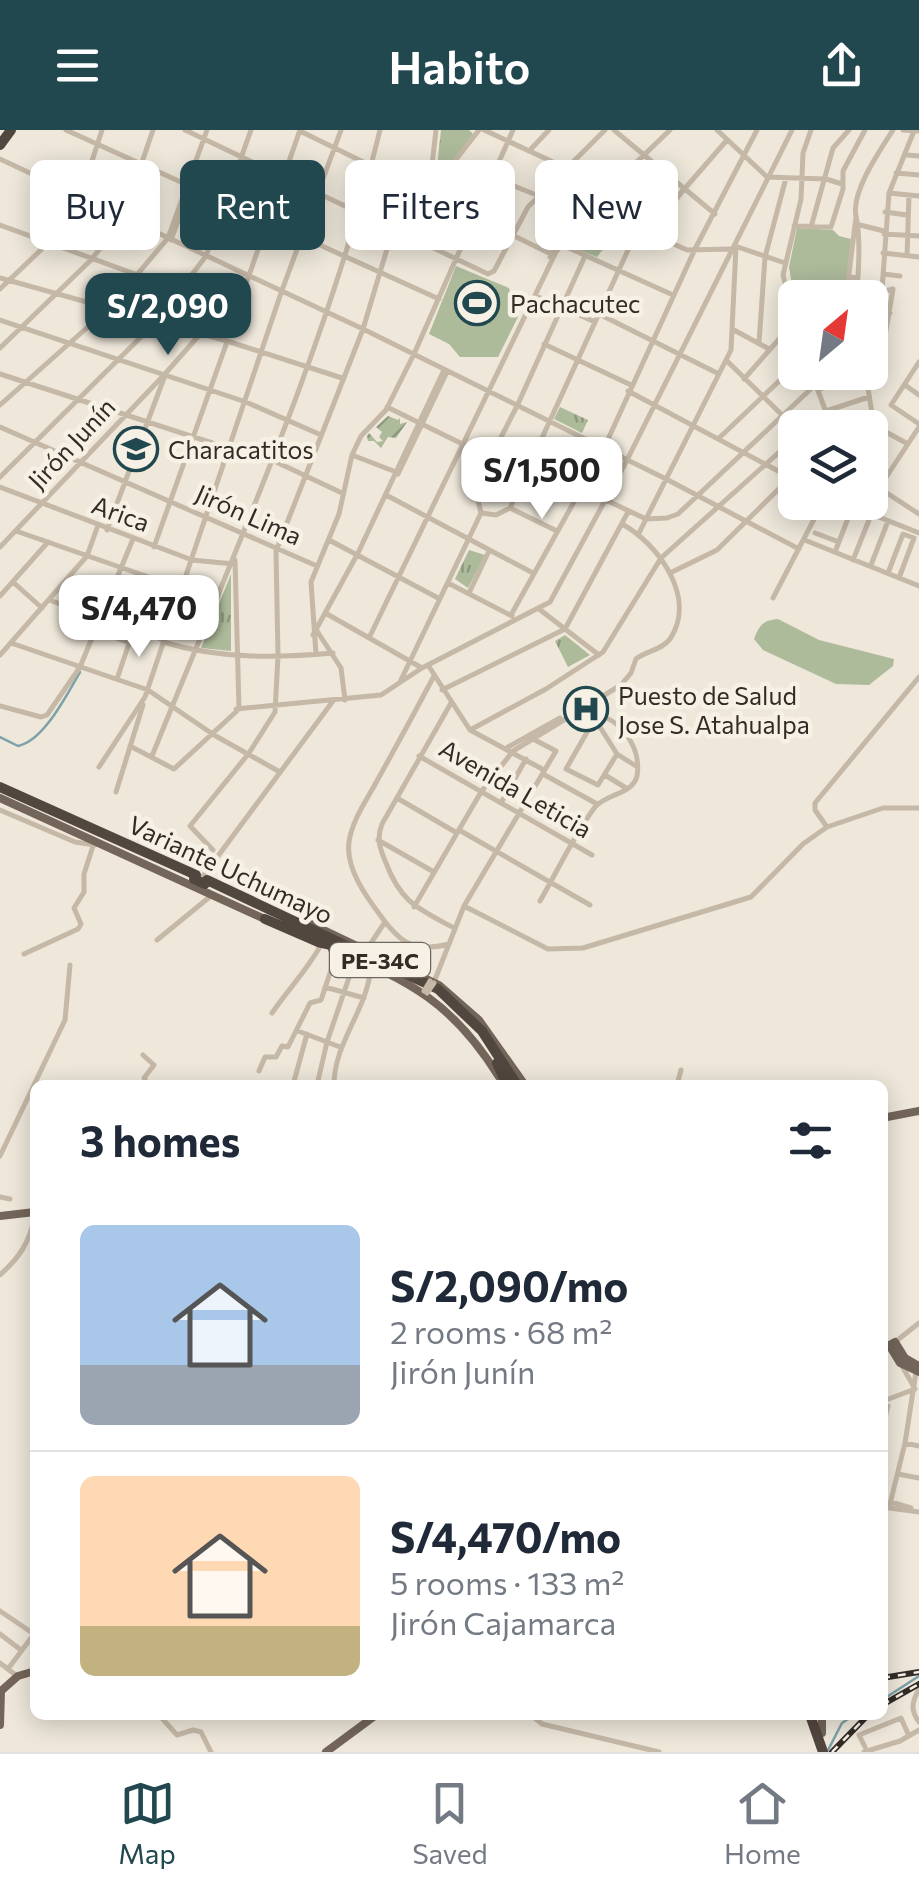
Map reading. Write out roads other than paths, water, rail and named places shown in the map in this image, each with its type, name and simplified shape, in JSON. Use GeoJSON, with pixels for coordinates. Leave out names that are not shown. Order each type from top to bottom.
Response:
{"type":"FeatureCollection","features":[{"type":"Feature","properties":{"kind":"highway"},"geometry":{"type":"LineString","coordinates":[[0,146],[11,130]]}},
{"type":"Feature","properties":{"kind":"highway","name":"Variante Uchumayo"},"geometry":{"type":"LineString","coordinates":[[0,790],[438,990],[476,1024],[512,1080]]}},
{"type":"Feature","properties":{"kind":"highway","name":"Variante Uchumayo"},"geometry":{"type":"LineString","coordinates":[[200,880],[340,950],[407,978],[443,999],[472,1027],[510,1080]]}},
{"type":"Feature","properties":{"kind":"highway"},"geometry":{"type":"LineString","coordinates":[[265,919],[340,950]]}},
{"type":"Feature","properties":{"kind":"highway"},"geometry":{"type":"LineString","coordinates":[[815,1720],[825,1750]]}},
{"type":"Feature","properties":{"kind":"highway"},"geometry":{"type":"LineString","coordinates":[[815,1720],[825,1750]]}},
{"type":"Feature","properties":{"kind":"main road"},"geometry":{"type":"LineString","coordinates":[[0,790],[96,845],[200,880],[212,895],[425,992],[466,1028],[510,1080]]}},
{"type":"Feature","properties":{"kind":"main road","name":"Variante Uchumayo"},"geometry":{"type":"LineString","coordinates":[[200,880],[433,981],[478,1020],[511,1080]]}},
{"type":"Feature","properties":{"kind":"main road"},"geometry":{"type":"LineString","coordinates":[[888,1117],[919,1111]]}},
{"type":"Feature","properties":{"kind":"main road"},"geometry":{"type":"LineString","coordinates":[[0,1216],[30,1214]]}},
{"type":"Feature","properties":{"kind":"main road"},"geometry":{"type":"LineString","coordinates":[[889,1346],[900,1363],[918,1370]]}},
{"type":"Feature","properties":{"kind":"main road"},"geometry":{"type":"LineString","coordinates":[[889,1346],[918,1370]]}},
{"type":"Feature","properties":{"kind":"main road"},"geometry":{"type":"LineString","coordinates":[[0,1725],[0,1691],[18,1676],[30,1672]]}},
{"type":"Feature","properties":{"kind":"main road"},"geometry":{"type":"LineString","coordinates":[[326,1752],[369,1720]]}},
{"type":"Feature","properties":{"kind":"street"},"geometry":{"type":"LineString","coordinates":[[66,130],[132,160]]}},
{"type":"Feature","properties":{"kind":"street"},"geometry":{"type":"LineString","coordinates":[[92,160],[102,130]]}},
{"type":"Feature","properties":{"kind":"street"},"geometry":{"type":"LineString","coordinates":[[142,160],[153,130]]}},
{"type":"Feature","properties":{"kind":"street"},"geometry":{"type":"LineString","coordinates":[[185,130],[246,160]]}},
{"type":"Feature","properties":{"kind":"street"},"geometry":{"type":"LineString","coordinates":[[197,160],[207,130]]}},
{"type":"Feature","properties":{"kind":"street"},"geometry":{"type":"LineString","coordinates":[[242,158],[251,130]]}},
{"type":"Feature","properties":{"kind":"street"},"geometry":{"type":"LineString","coordinates":[[288,160],[299,130],[357,160]]}},
{"type":"Feature","properties":{"kind":"street"},"geometry":{"type":"LineString","coordinates":[[325,174],[341,130]]}},
{"type":"Feature","properties":{"kind":"street"},"geometry":{"type":"LineString","coordinates":[[373,160],[380,130]]}},
{"type":"Feature","properties":{"kind":"street"},"geometry":{"type":"LineString","coordinates":[[433,160],[436,130]]}},
{"type":"Feature","properties":{"kind":"street"},"geometry":{"type":"LineString","coordinates":[[457,160],[481,130],[549,160]]}},
{"type":"Feature","properties":{"kind":"street"},"geometry":{"type":"LineString","coordinates":[[501,160],[514,130]]}},
{"type":"Feature","properties":{"kind":"street"},"geometry":{"type":"LineString","coordinates":[[529,151],[549,130]]}},
{"type":"Feature","properties":{"kind":"street"},"geometry":{"type":"LineString","coordinates":[[574,160],[604,130]]}},
{"type":"Feature","properties":{"kind":"street"},"geometry":{"type":"LineString","coordinates":[[614,130],[714,214]]}},
{"type":"Feature","properties":{"kind":"street"},"geometry":{"type":"LineString","coordinates":[[641,160],[670,130]]}},
{"type":"Feature","properties":{"kind":"street"},"geometry":{"type":"LineString","coordinates":[[717,130],[767,177],[826,179],[842,184]]}},
{"type":"Feature","properties":{"kind":"street"},"geometry":{"type":"LineString","coordinates":[[513,618],[604,448],[696,248],[757,130]]}},
{"type":"Feature","properties":{"kind":"street"},"geometry":{"type":"LineString","coordinates":[[130,746],[174,768],[237,710],[381,696],[425,666],[513,618],[539,609],[557,592],[627,460],[792,130]]}},
{"type":"Feature","properties":{"kind":"street"},"geometry":{"type":"LineString","coordinates":[[784,280],[802,178],[802,153],[811,130]]}},
{"type":"Feature","properties":{"kind":"street"},"geometry":{"type":"LineString","coordinates":[[812,227],[833,148],[850,130]]}},
{"type":"Feature","properties":{"kind":"street"},"geometry":{"type":"LineString","coordinates":[[794,226],[831,226],[842,171],[866,130]]}},
{"type":"Feature","properties":{"kind":"street"},"geometry":{"type":"LineString","coordinates":[[849,280],[864,183],[892,130]]}},
{"type":"Feature","properties":{"kind":"street"},"geometry":{"type":"LineString","coordinates":[[883,280],[885,212],[896,173],[915,131],[902,130]]}},
{"type":"Feature","properties":{"kind":"street"},"geometry":{"type":"LineString","coordinates":[[678,195],[727,139]]}},
{"type":"Feature","properties":{"kind":"street"},"geometry":{"type":"LineString","coordinates":[[906,155],[919,156]]}},
{"type":"Feature","properties":{"kind":"street"},"geometry":{"type":"LineString","coordinates":[[0,160],[30,174]]}},
{"type":"Feature","properties":{"kind":"street"},"geometry":{"type":"LineString","coordinates":[[896,173],[919,175]]}},
{"type":"Feature","properties":{"kind":"street"},"geometry":{"type":"LineString","coordinates":[[759,343],[765,257],[786,178]]}},
{"type":"Feature","properties":{"kind":"street"},"geometry":{"type":"LineString","coordinates":[[889,194],[919,196]]}},
{"type":"Feature","properties":{"kind":"street"},"geometry":{"type":"LineString","coordinates":[[906,256],[908,195]]}},
{"type":"Feature","properties":{"kind":"street"},"geometry":{"type":"LineString","coordinates":[[515,229],[535,200]]}},
{"type":"Feature","properties":{"kind":"street"},"geometry":{"type":"LineString","coordinates":[[169,239],[180,208]]}},
{"type":"Feature","properties":{"kind":"street"},"geometry":{"type":"LineString","coordinates":[[885,212],[908,215]]}},
{"type":"Feature","properties":{"kind":"street"},"geometry":{"type":"LineString","coordinates":[[0,405],[108,309],[169,239],[180,213]]}},
{"type":"Feature","properties":{"kind":"street"},"geometry":{"type":"LineString","coordinates":[[849,277],[858,278],[860,225],[856,217]]}},
{"type":"Feature","properties":{"kind":"street"},"geometry":{"type":"LineString","coordinates":[[0,225],[30,237]]}},
{"type":"Feature","properties":{"kind":"street"},"geometry":{"type":"LineString","coordinates":[[860,225],[919,236]]}},
{"type":"Feature","properties":{"kind":"street"},"geometry":{"type":"LineString","coordinates":[[160,235],[414,354],[799,549]]}},
{"type":"Feature","properties":{"kind":"street"},"geometry":{"type":"LineString","coordinates":[[515,237],[551,254]]}},
{"type":"Feature","properties":{"kind":"street"},"geometry":{"type":"LineString","coordinates":[[678,246],[687,250],[733,247],[784,263]]}},
{"type":"Feature","properties":{"kind":"street"},"geometry":{"type":"LineString","coordinates":[[639,533],[726,360],[734,330],[733,247]]}},
{"type":"Feature","properties":{"kind":"street"},"geometry":{"type":"LineString","coordinates":[[325,248],[439,299]]}},
{"type":"Feature","properties":{"kind":"street"},"geometry":{"type":"LineString","coordinates":[[0,289],[41,250]]}},
{"type":"Feature","properties":{"kind":"street"},"geometry":{"type":"LineString","coordinates":[[65,250],[223,306]]}},
{"type":"Feature","properties":{"kind":"street"},"geometry":{"type":"LineString","coordinates":[[0,348],[58,295],[99,250]]}},
{"type":"Feature","properties":{"kind":"street"},"geometry":{"type":"LineString","coordinates":[[0,477],[155,323],[208,250]]}},
{"type":"Feature","properties":{"kind":"street"},"geometry":{"type":"LineString","coordinates":[[248,276],[257,250]]}},
{"type":"Feature","properties":{"kind":"street"},"geometry":{"type":"LineString","coordinates":[[116,792],[281,293],[299,250]]}},
{"type":"Feature","properties":{"kind":"street"},"geometry":{"type":"LineString","coordinates":[[152,756],[233,562],[308,366],[347,250]]}},
{"type":"Feature","properties":{"kind":"street"},"geometry":{"type":"LineString","coordinates":[[213,850],[190,826],[249,753],[277,706],[276,548],[363,330],[385,250]]}},
{"type":"Feature","properties":{"kind":"street"},"geometry":{"type":"LineString","coordinates":[[437,250],[488,274],[494,271],[505,250]]}},
{"type":"Feature","properties":{"kind":"street"},"geometry":{"type":"LineString","coordinates":[[316,654],[310,582],[330,540],[352,455],[361,436],[387,407],[461,250]]}},
{"type":"Feature","properties":{"kind":"street"},"geometry":{"type":"LineString","coordinates":[[546,273],[553,250]]}},
{"type":"Feature","properties":{"kind":"street"},"geometry":{"type":"LineString","coordinates":[[369,638],[557,250]]}},
{"type":"Feature","properties":{"kind":"street"},"geometry":{"type":"LineString","coordinates":[[572,250],[674,295]]}},
{"type":"Feature","properties":{"kind":"street"},"geometry":{"type":"LineString","coordinates":[[481,513],[496,515],[510,508],[628,250]]}},
{"type":"Feature","properties":{"kind":"street"},"geometry":{"type":"LineString","coordinates":[[883,253],[919,257]]}},
{"type":"Feature","properties":{"kind":"street"},"geometry":{"type":"LineString","coordinates":[[399,684],[481,513],[475,488],[585,256]]}},
{"type":"Feature","properties":{"kind":"street"},"geometry":{"type":"LineString","coordinates":[[883,274],[900,276]]}},
{"type":"Feature","properties":{"kind":"street","name":"Jirón Junín"},"geometry":{"type":"LineString","coordinates":[[0,548],[3,537],[16,531],[164,375],[248,276]]}},
{"type":"Feature","properties":{"kind":"street"},"geometry":{"type":"LineString","coordinates":[[0,278],[227,341],[342,378]]}},
{"type":"Feature","properties":{"kind":"street"},"geometry":{"type":"LineString","coordinates":[[888,289],[893,288],[888,323]]}},
{"type":"Feature","properties":{"kind":"street"},"geometry":{"type":"LineString","coordinates":[[536,296],[595,322]]}},
{"type":"Feature","properties":{"kind":"street"},"geometry":{"type":"LineString","coordinates":[[599,314],[719,374]]}},
{"type":"Feature","properties":{"kind":"street"},"geometry":{"type":"LineString","coordinates":[[0,320],[246,402],[321,435]]}},
{"type":"Feature","properties":{"kind":"street"},"geometry":{"type":"LineString","coordinates":[[734,330],[770,349]]}},
{"type":"Feature","properties":{"kind":"street"},"geometry":{"type":"LineString","coordinates":[[154,546],[227,341]]}},
{"type":"Feature","properties":{"kind":"street"},"geometry":{"type":"LineString","coordinates":[[744,379],[778,341]]}},
{"type":"Feature","properties":{"kind":"street"},"geometry":{"type":"LineString","coordinates":[[544,344],[778,470]]}},
{"type":"Feature","properties":{"kind":"street"},"geometry":{"type":"LineString","coordinates":[[726,360],[778,410]]}},
{"type":"Feature","properties":{"kind":"street"},"geometry":{"type":"LineString","coordinates":[[888,474],[919,425],[891,405],[918,364]]}},
{"type":"Feature","properties":{"kind":"street"},"geometry":{"type":"LineString","coordinates":[[315,632],[358,554],[445,371]]}},
{"type":"Feature","properties":{"kind":"street"},"geometry":{"type":"LineString","coordinates":[[0,374],[272,460],[342,494]]}},
{"type":"Feature","properties":{"kind":"street"},"geometry":{"type":"LineString","coordinates":[[108,530],[164,375]]}},
{"type":"Feature","properties":{"kind":"street"},"geometry":{"type":"LineString","coordinates":[[718,439],[778,383]]}},
{"type":"Feature","properties":{"kind":"street"},"geometry":{"type":"LineString","coordinates":[[904,385],[919,395]]}},
{"type":"Feature","properties":{"kind":"street"},"geometry":{"type":"LineString","coordinates":[[787,410],[813,390]]}},
{"type":"Feature","properties":{"kind":"street"},"geometry":{"type":"LineString","coordinates":[[868,390],[871,410]]}},
{"type":"Feature","properties":{"kind":"street"},"geometry":{"type":"LineString","coordinates":[[829,410],[869,398]]}},
{"type":"Feature","properties":{"kind":"street"},"geometry":{"type":"LineString","coordinates":[[387,407],[491,458]]}},
{"type":"Feature","properties":{"kind":"street"},"geometry":{"type":"LineString","coordinates":[[530,464],[628,512],[646,519],[667,518],[678,514],[778,418]]}},
{"type":"Feature","properties":{"kind":"street","name":"Jirón Lima"},"geometry":{"type":"LineString","coordinates":[[0,427],[317,566]]}},
{"type":"Feature","properties":{"kind":"street"},"geometry":{"type":"LineString","coordinates":[[888,432],[908,444]]}},
{"type":"Feature","properties":{"kind":"street"},"geometry":{"type":"LineString","coordinates":[[470,730],[546,689],[599,654],[660,558],[778,453]]}},
{"type":"Feature","properties":{"kind":"street"},"geometry":{"type":"LineString","coordinates":[[352,455],[397,472]]}},
{"type":"Feature","properties":{"kind":"street","name":"Arica"},"geometry":{"type":"LineString","coordinates":[[0,488],[192,560],[233,562]]}},
{"type":"Feature","properties":{"kind":"street"},"geometry":{"type":"LineString","coordinates":[[670,573],[717,550],[778,492]]}},
{"type":"Feature","properties":{"kind":"street"},"geometry":{"type":"LineString","coordinates":[[888,494],[919,514]]}},
{"type":"Feature","properties":{"kind":"street"},"geometry":{"type":"LineString","coordinates":[[386,495],[534,574]]}},
{"type":"Feature","properties":{"kind":"street"},"geometry":{"type":"LineString","coordinates":[[510,508],[558,531]]}},
{"type":"Feature","properties":{"kind":"street"},"geometry":{"type":"LineString","coordinates":[[442,690],[565,629],[628,512]]}},
{"type":"Feature","properties":{"kind":"street"},"geometry":{"type":"LineString","coordinates":[[773,598],[814,520]]}},
{"type":"Feature","properties":{"kind":"street"},"geometry":{"type":"LineString","coordinates":[[835,552],[846,520]]}},
{"type":"Feature","properties":{"kind":"street"},"geometry":{"type":"LineString","coordinates":[[854,560],[868,520]]}},
{"type":"Feature","properties":{"kind":"street"},"geometry":{"type":"LineString","coordinates":[[871,566],[888,521],[919,533]]}},
{"type":"Feature","properties":{"kind":"street"},"geometry":{"type":"LineString","coordinates":[[496,743],[511,746],[586,706],[626,680],[640,655],[668,641],[676,623],[676,587],[660,558],[639,533],[622,524]]}},
{"type":"Feature","properties":{"kind":"street"},"geometry":{"type":"LineString","coordinates":[[0,655],[87,556],[98,526]]}},
{"type":"Feature","properties":{"kind":"street"},"geometry":{"type":"LineString","coordinates":[[16,531],[182,589]]}},
{"type":"Feature","properties":{"kind":"street"},"geometry":{"type":"LineString","coordinates":[[815,533],[839,542]]}},
{"type":"Feature","properties":{"kind":"street"},"geometry":{"type":"LineString","coordinates":[[888,573],[903,534],[914,538],[899,578]]}},
{"type":"Feature","properties":{"kind":"street"},"geometry":{"type":"LineString","coordinates":[[0,706],[44,717],[80,667],[133,539]]}},
{"type":"Feature","properties":{"kind":"street"},"geometry":{"type":"LineString","coordinates":[[330,540],[440,599]]}},
{"type":"Feature","properties":{"kind":"street"},"geometry":{"type":"LineString","coordinates":[[807,541],[918,584]]}},
{"type":"Feature","properties":{"kind":"street"},"geometry":{"type":"LineString","coordinates":[[0,596],[48,542]]}},
{"type":"Feature","properties":{"kind":"street"},"geometry":{"type":"LineString","coordinates":[[468,594],[489,550]]}},
{"type":"Feature","properties":{"kind":"street"},"geometry":{"type":"LineString","coordinates":[[233,562],[237,710]]}},
{"type":"Feature","properties":{"kind":"street"},"geometry":{"type":"LineString","coordinates":[[117,679],[151,578]]}},
{"type":"Feature","properties":{"kind":"street"},"geometry":{"type":"LineString","coordinates":[[13,582],[42,608]]}},
{"type":"Feature","properties":{"kind":"street"},"geometry":{"type":"LineString","coordinates":[[448,583],[513,618]]}},
{"type":"Feature","properties":{"kind":"street"},"geometry":{"type":"LineString","coordinates":[[49,600],[101,618]]}},
{"type":"Feature","properties":{"kind":"street"},"geometry":{"type":"LineString","coordinates":[[177,605],[212,608]]}},
{"type":"Feature","properties":{"kind":"street"},"geometry":{"type":"LineString","coordinates":[[106,607],[138,618]]}},
{"type":"Feature","properties":{"kind":"street"},"geometry":{"type":"LineString","coordinates":[[539,609],[599,654]]}},
{"type":"Feature","properties":{"kind":"street"},"geometry":{"type":"LineString","coordinates":[[327,614],[425,666],[470,730],[598,804]]}},
{"type":"Feature","properties":{"kind":"street"},"geometry":{"type":"LineString","coordinates":[[134,630],[194,651],[278,656],[334,653]]}},
{"type":"Feature","properties":{"kind":"street"},"geometry":{"type":"LineString","coordinates":[[96,632],[130,643]]}},
{"type":"Feature","properties":{"kind":"street"},"geometry":{"type":"LineString","coordinates":[[315,632],[334,653],[341,668],[345,700]]}},
{"type":"Feature","properties":{"kind":"street"},"geometry":{"type":"LineString","coordinates":[[11,643],[117,679],[172,706],[280,772]]}},
{"type":"Feature","properties":{"kind":"street"},"geometry":{"type":"LineString","coordinates":[[434,676],[357,817],[348,842],[356,877],[384,922],[410,945],[422,950],[449,944]]}},
{"type":"Feature","properties":{"kind":"street"},"geometry":{"type":"LineString","coordinates":[[827,828],[815,810],[815,803],[919,677]]}},
{"type":"Feature","properties":{"kind":"street"},"geometry":{"type":"LineString","coordinates":[[344,688],[359,698]]}},
{"type":"Feature","properties":{"kind":"street"},"geometry":{"type":"LineString","coordinates":[[99,767],[146,693]]}},
{"type":"Feature","properties":{"kind":"street"},"geometry":{"type":"LineString","coordinates":[[200,880],[333,701]]}},
{"type":"Feature","properties":{"kind":"street"},"geometry":{"type":"LineString","coordinates":[[451,702],[382,824],[378,840],[392,881],[414,907],[454,928]]}},
{"type":"Feature","properties":{"kind":"street"},"geometry":{"type":"LineString","coordinates":[[586,706],[617,754],[636,766]]}},
{"type":"Feature","properties":{"kind":"street"},"geometry":{"type":"LineString","coordinates":[[414,907],[481,792],[513,752],[576,711]]}},
{"type":"Feature","properties":{"kind":"street"},"geometry":{"type":"LineString","coordinates":[[540,901],[598,804],[636,780],[635,751],[620,726],[608,716],[593,718]]}},
{"type":"Feature","properties":{"kind":"street"},"geometry":{"type":"LineString","coordinates":[[593,718],[566,769],[598,785],[617,754]]}},
{"type":"Feature","properties":{"kind":"street"},"geometry":{"type":"LineString","coordinates":[[425,992],[464,906],[556,752],[533,739]]}},
{"type":"Feature","properties":{"kind":"street","name":"Avenida Leticia"},"geometry":{"type":"LineString","coordinates":[[419,756],[592,855]]}},
{"type":"Feature","properties":{"kind":"street"},"geometry":{"type":"LineString","coordinates":[[501,803],[526,759]]}},
{"type":"Feature","properties":{"kind":"street"},"geometry":{"type":"LineString","coordinates":[[605,774],[626,788]]}},
{"type":"Feature","properties":{"kind":"street"},"geometry":{"type":"LineString","coordinates":[[397,798],[590,905]]}},
{"type":"Feature","properties":{"kind":"street"},"geometry":{"type":"LineString","coordinates":[[464,906],[548,949],[583,948],[751,897],[802,844],[827,828],[883,808],[919,808]]}},
{"type":"Feature","properties":{"kind":"street"},"geometry":{"type":"LineString","coordinates":[[0,810],[75,842],[96,845],[84,874],[84,892],[74,908],[82,924],[24,954]]}},
{"type":"Feature","properties":{"kind":"street"},"geometry":{"type":"LineString","coordinates":[[378,840],[434,872]]}},
{"type":"Feature","properties":{"kind":"street"},"geometry":{"type":"LineString","coordinates":[[157,940],[212,895]]}},
{"type":"Feature","properties":{"kind":"street"},"geometry":{"type":"LineString","coordinates":[[367,950],[384,922]]}},
{"type":"Feature","properties":{"kind":"street"},"geometry":{"type":"LineString","coordinates":[[272,1013],[290,987],[302,980],[321,946]]}},
{"type":"Feature","properties":{"kind":"street"},"geometry":{"type":"LineString","coordinates":[[258,1071],[265,1056],[277,1056],[282,1046],[288,1047],[310,1003],[321,1000],[340,950]]}},
{"type":"Feature","properties":{"kind":"street"},"geometry":{"type":"LineString","coordinates":[[318,1080],[356,960]]}},
{"type":"Feature","properties":{"kind":"street"},"geometry":{"type":"LineString","coordinates":[[36,1080],[64,1020],[70,966]]}},
{"type":"Feature","properties":{"kind":"street"},"geometry":{"type":"LineString","coordinates":[[335,1080],[340,1048],[354,1026],[371,967]]}},
{"type":"Feature","properties":{"kind":"street"},"geometry":{"type":"LineString","coordinates":[[325,986],[364,998]]}},
{"type":"Feature","properties":{"kind":"street"},"geometry":{"type":"LineString","coordinates":[[298,1031],[340,1048]]}},
{"type":"Feature","properties":{"kind":"street"},"geometry":{"type":"LineString","coordinates":[[293,1080],[307,1034]]}},
{"type":"Feature","properties":{"kind":"street"},"geometry":{"type":"LineString","coordinates":[[143,1055],[154,1065],[145,1080]]}},
{"type":"Feature","properties":{"kind":"street"},"geometry":{"type":"LineString","coordinates":[[678,1080],[681,1070]]}},
{"type":"Feature","properties":{"kind":"street"},"geometry":{"type":"LineString","coordinates":[[0,1156],[30,1092]]}},
{"type":"Feature","properties":{"kind":"street"},"geometry":{"type":"LineString","coordinates":[[0,1197],[10,1199]]}},
{"type":"Feature","properties":{"kind":"street"},"geometry":{"type":"LineString","coordinates":[[0,1275],[30,1239]]}},
{"type":"Feature","properties":{"kind":"street"},"geometry":{"type":"LineString","coordinates":[[889,1346],[919,1323]]}},
{"type":"Feature","properties":{"kind":"street"},"geometry":{"type":"LineString","coordinates":[[900,1363],[915,1389]]}},
{"type":"Feature","properties":{"kind":"street"},"geometry":{"type":"LineString","coordinates":[[918,1370],[905,1443],[888,1506],[919,1511]]}},
{"type":"Feature","properties":{"kind":"street"},"geometry":{"type":"LineString","coordinates":[[888,1402],[915,1389]]}},
{"type":"Feature","properties":{"kind":"street"},"geometry":{"type":"LineString","coordinates":[[905,1443],[919,1446]]}},
{"type":"Feature","properties":{"kind":"street"},"geometry":{"type":"LineString","coordinates":[[898,1474],[919,1478]]}},
{"type":"Feature","properties":{"kind":"street"},"geometry":{"type":"LineString","coordinates":[[2,1615],[30,1632]]}},
{"type":"Feature","properties":{"kind":"street"},"geometry":{"type":"LineString","coordinates":[[0,1634],[21,1650]]}},
{"type":"Feature","properties":{"kind":"street"},"geometry":{"type":"LineString","coordinates":[[8,1669],[30,1639]]}},
{"type":"Feature","properties":{"kind":"street"},"geometry":{"type":"LineString","coordinates":[[0,1663],[18,1676]]}},
{"type":"Feature","properties":{"kind":"street"},"geometry":{"type":"LineString","coordinates":[[919,1689],[913,1704],[919,1722]]}},
{"type":"Feature","properties":{"kind":"street"},"geometry":{"type":"LineString","coordinates":[[909,1736],[900,1718],[859,1736],[864,1750],[909,1736],[919,1730]]}},
{"type":"Feature","properties":{"kind":"street"},"geometry":{"type":"LineString","coordinates":[[164,1720],[177,1735],[192,1730],[201,1732],[211,1752]]}},
{"type":"Feature","properties":{"kind":"street"},"geometry":{"type":"LineString","coordinates":[[537,1720],[659,1752]]}},
{"type":"Feature","properties":{"kind":"waterway"},"geometry":{"type":"LineString","coordinates":[[0,737],[18,746],[37,735],[80,672]]}},
{"type":"Feature","properties":{"kind":"waterway"},"geometry":{"type":"LineString","coordinates":[[888,1696],[919,1676]]}},
{"type":"Feature","properties":{"kind":"waterway"},"geometry":{"type":"LineString","coordinates":[[827,1752],[846,1720]]}},
{"type":"Feature","properties":{"kind":"railway"},"geometry":{"type":"LineString","coordinates":[[888,1677],[919,1672]]}},
{"type":"Feature","properties":{"kind":"railway"},"geometry":{"type":"LineString","coordinates":[[888,1702],[919,1684]]}},
{"type":"Feature","properties":{"kind":"railway"},"geometry":{"type":"LineString","coordinates":[[832,1752],[863,1720]]}},
{"type":"Feature","properties":{"kind":"place","name":"Pachacutec"},"geometry":{"type":"Point","coordinates":[477,303]}},
{"type":"Feature","properties":{"kind":"place","name":"Characatitos"},"geometry":{"type":"Point","coordinates":[136,449]}},
{"type":"Feature","properties":{"kind":"place","name":"Puesto de Salud Jose S. Atahualpa"},"geometry":{"type":"Point","coordinates":[586,709]}}]}
